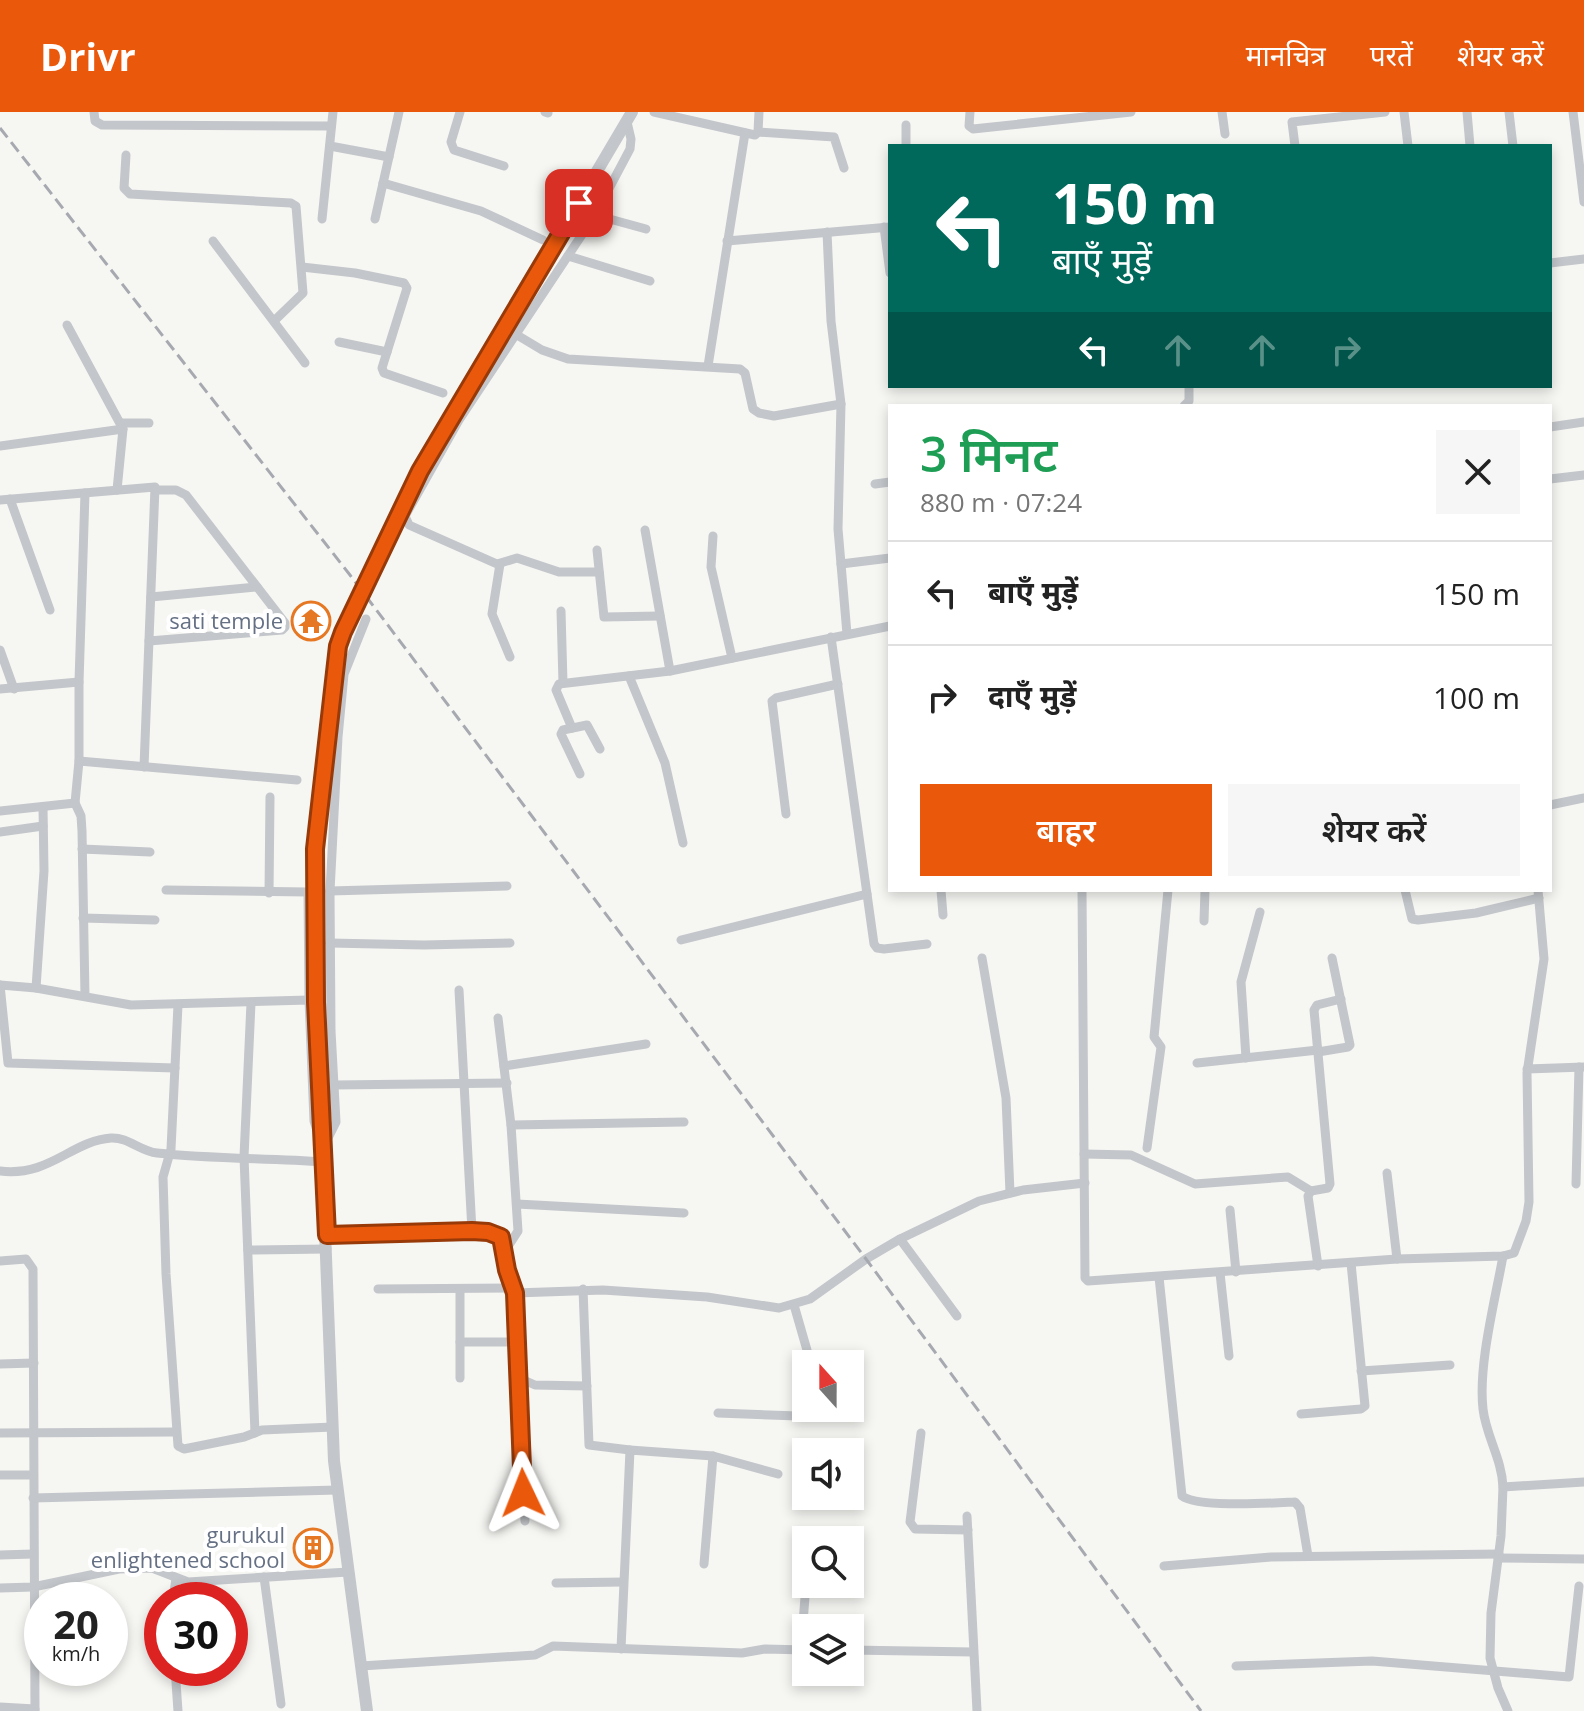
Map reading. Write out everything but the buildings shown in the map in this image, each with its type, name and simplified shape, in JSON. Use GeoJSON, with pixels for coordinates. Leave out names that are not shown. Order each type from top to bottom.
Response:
{"type":"FeatureCollection","features":[{"type":"Feature","properties":{"kind":"street"},"geometry":{"type":"LineString","coordinates":[[94,112],[95,121],[102,125],[331,126]]}},
{"type":"Feature","properties":{"kind":"street"},"geometry":{"type":"LineString","coordinates":[[204,112],[205,126]]}},
{"type":"Feature","properties":{"kind":"street"},"geometry":{"type":"LineString","coordinates":[[322,219],[333,112]]}},
{"type":"Feature","properties":{"kind":"street"},"geometry":{"type":"LineString","coordinates":[[375,219],[399,112]]}},
{"type":"Feature","properties":{"kind":"street"},"geometry":{"type":"LineString","coordinates":[[460,112],[451,142],[454,150],[504,166]]}},
{"type":"Feature","properties":{"kind":"street"},"geometry":{"type":"LineString","coordinates":[[654,112],[755,135],[758,132],[834,137],[844,168]]}},
{"type":"Feature","properties":{"kind":"street"},"geometry":{"type":"LineString","coordinates":[[758,132],[759,112]]}},
{"type":"Feature","properties":{"kind":"street"},"geometry":{"type":"LineString","coordinates":[[970,112],[969,126],[973,129],[1131,112]]}},
{"type":"Feature","properties":{"kind":"street"},"geometry":{"type":"LineString","coordinates":[[1222,112],[1225,134]]}},
{"type":"Feature","properties":{"kind":"street"},"geometry":{"type":"LineString","coordinates":[[1295,144],[1292,117],[1385,112]]}},
{"type":"Feature","properties":{"kind":"street"},"geometry":{"type":"LineString","coordinates":[[1404,112],[1408,144]]}},
{"type":"Feature","properties":{"kind":"street"},"geometry":{"type":"LineString","coordinates":[[1467,112],[1470,144]]}},
{"type":"Feature","properties":{"kind":"street"},"geometry":{"type":"LineString","coordinates":[[1509,112],[1513,144]]}},
{"type":"Feature","properties":{"kind":"street"},"geometry":{"type":"LineString","coordinates":[[1573,112],[1584,202]]}},
{"type":"Feature","properties":{"kind":"street"},"geometry":{"type":"LineString","coordinates":[[599,572],[559,572],[517,558],[500,564],[409,525],[405,516],[459,420],[595,215],[630,149],[630,117]]}},
{"type":"Feature","properties":{"kind":"street"},"geometry":{"type":"LineString","coordinates":[[367,1711],[337,1490],[316,1002],[315,849],[336,660],[343,632],[420,471],[630,117]]}},
{"type":"Feature","properties":{"kind":"street"},"geometry":{"type":"LineString","coordinates":[[906,125],[906,144]]}},
{"type":"Feature","properties":{"kind":"street"},"geometry":{"type":"LineString","coordinates":[[708,366],[745,133]]}},
{"type":"Feature","properties":{"kind":"street"},"geometry":{"type":"LineString","coordinates":[[330,146],[389,157]]}},
{"type":"Feature","properties":{"kind":"street"},"geometry":{"type":"LineString","coordinates":[[126,155],[124,188],[130,194],[291,203],[296,206],[303,293],[274,321]]}},
{"type":"Feature","properties":{"kind":"street"},"geometry":{"type":"LineString","coordinates":[[383,183],[481,211],[543,240]]}},
{"type":"Feature","properties":{"kind":"street"},"geometry":{"type":"LineString","coordinates":[[595,215],[646,229]]}},
{"type":"Feature","properties":{"kind":"street"},"geometry":{"type":"LineString","coordinates":[[727,241],[887,227]]}},
{"type":"Feature","properties":{"kind":"street"},"geometry":{"type":"LineString","coordinates":[[827,232],[831,321],[841,404],[838,529],[847,634]]}},
{"type":"Feature","properties":{"kind":"street"},"geometry":{"type":"LineString","coordinates":[[213,241],[305,363]]}},
{"type":"Feature","properties":{"kind":"street"},"geometry":{"type":"LineString","coordinates":[[568,256],[650,281]]}},
{"type":"Feature","properties":{"kind":"street"},"geometry":{"type":"LineString","coordinates":[[1552,263],[1584,259]]}},
{"type":"Feature","properties":{"kind":"street"},"geometry":{"type":"LineString","coordinates":[[302,267],[355,273],[406,286],[382,368],[387,377],[443,393]]}},
{"type":"Feature","properties":{"kind":"street"},"geometry":{"type":"LineString","coordinates":[[67,325],[122,426],[117,490]]}},
{"type":"Feature","properties":{"kind":"street"},"geometry":{"type":"LineString","coordinates":[[517,335],[542,350],[568,359],[734,368],[745,373],[750,402],[759,413],[774,416],[841,404]]}},
{"type":"Feature","properties":{"kind":"street"},"geometry":{"type":"LineString","coordinates":[[339,342],[387,352]]}},
{"type":"Feature","properties":{"kind":"street"},"geometry":{"type":"LineString","coordinates":[[1552,427],[1584,422]]}},
{"type":"Feature","properties":{"kind":"street"},"geometry":{"type":"LineString","coordinates":[[0,446],[149,423]]}},
{"type":"Feature","properties":{"kind":"street"},"geometry":{"type":"LineString","coordinates":[[1552,479],[1584,475]]}},
{"type":"Feature","properties":{"kind":"street"},"geometry":{"type":"LineString","coordinates":[[875,484],[888,482]]}},
{"type":"Feature","properties":{"kind":"street"},"geometry":{"type":"LineString","coordinates":[[50,610],[5,499],[155,487],[155,490],[176,490],[186,495],[285,623],[282,630],[149,641]]}},
{"type":"Feature","properties":{"kind":"street"},"geometry":{"type":"LineString","coordinates":[[144,767],[155,490]]}},
{"type":"Feature","properties":{"kind":"street"},"geometry":{"type":"LineString","coordinates":[[85,493],[79,761],[75,803],[81,816],[85,996]]}},
{"type":"Feature","properties":{"kind":"street"},"geometry":{"type":"LineString","coordinates":[[645,530],[670,671]]}},
{"type":"Feature","properties":{"kind":"street"},"geometry":{"type":"LineString","coordinates":[[713,536],[711,567],[732,658]]}},
{"type":"Feature","properties":{"kind":"street"},"geometry":{"type":"LineString","coordinates":[[597,550],[604,617],[660,616]]}},
{"type":"Feature","properties":{"kind":"street"},"geometry":{"type":"LineString","coordinates":[[841,564],[888,558]]}},
{"type":"Feature","properties":{"kind":"street"},"geometry":{"type":"LineString","coordinates":[[500,564],[492,614],[510,657]]}},
{"type":"Feature","properties":{"kind":"street"},"geometry":{"type":"LineString","coordinates":[[151,597],[257,587]]}},
{"type":"Feature","properties":{"kind":"street"},"geometry":{"type":"LineString","coordinates":[[561,611],[563,683]]}},
{"type":"Feature","properties":{"kind":"street"},"geometry":{"type":"LineString","coordinates":[[323,1148],[336,1124],[330,891],[344,674],[366,619]]}},
{"type":"Feature","properties":{"kind":"street"},"geometry":{"type":"LineString","coordinates":[[572,728],[556,690],[556,686],[563,683],[670,671],[888,626]]}},
{"type":"Feature","properties":{"kind":"street"},"geometry":{"type":"LineString","coordinates":[[831,637],[874,944],[877,948],[927,944]]}},
{"type":"Feature","properties":{"kind":"street"},"geometry":{"type":"LineString","coordinates":[[0,650],[14,689]]}},
{"type":"Feature","properties":{"kind":"street"},"geometry":{"type":"LineString","coordinates":[[629,676],[665,763],[683,843]]}},
{"type":"Feature","properties":{"kind":"street"},"geometry":{"type":"LineString","coordinates":[[0,689],[79,682]]}},
{"type":"Feature","properties":{"kind":"street"},"geometry":{"type":"LineString","coordinates":[[786,814],[772,701],[838,684]]}},
{"type":"Feature","properties":{"kind":"street"},"geometry":{"type":"LineString","coordinates":[[580,774],[561,734],[563,730],[587,725],[600,749]]}},
{"type":"Feature","properties":{"kind":"street"},"geometry":{"type":"LineString","coordinates":[[79,761],[297,780]]}},
{"type":"Feature","properties":{"kind":"street"},"geometry":{"type":"LineString","coordinates":[[269,893],[270,797]]}},
{"type":"Feature","properties":{"kind":"street"},"geometry":{"type":"LineString","coordinates":[[1552,805],[1584,798]]}},
{"type":"Feature","properties":{"kind":"street"},"geometry":{"type":"LineString","coordinates":[[0,811],[75,803]]}},
{"type":"Feature","properties":{"kind":"street"},"geometry":{"type":"LineString","coordinates":[[36,988],[44,871],[43,807]]}},
{"type":"Feature","properties":{"kind":"street"},"geometry":{"type":"LineString","coordinates":[[0,832],[43,826]]}},
{"type":"Feature","properties":{"kind":"street"},"geometry":{"type":"LineString","coordinates":[[82,849],[150,852]]}},
{"type":"Feature","properties":{"kind":"street"},"geometry":{"type":"LineString","coordinates":[[330,891],[507,886]]}},
{"type":"Feature","properties":{"kind":"street"},"geometry":{"type":"LineString","coordinates":[[166,890],[308,892],[314,1121],[323,1148]]}},
{"type":"Feature","properties":{"kind":"street"},"geometry":{"type":"LineString","coordinates":[[941,892],[943,915]]}},
{"type":"Feature","properties":{"kind":"street"},"geometry":{"type":"LineString","coordinates":[[1082,892],[1086,1280],[1397,1259],[1503,1256],[1510,1255],[1518,1248],[1529,1202],[1527,1069],[1544,959],[1538,894],[1476,913],[1418,920],[1412,919],[1409,914],[1405,892]]}},
{"type":"Feature","properties":{"kind":"street"},"geometry":{"type":"LineString","coordinates":[[1147,1148],[1161,1047],[1154,1037],[1168,892]]}},
{"type":"Feature","properties":{"kind":"street"},"geometry":{"type":"LineString","coordinates":[[1204,921],[1205,892]]}},
{"type":"Feature","properties":{"kind":"street"},"geometry":{"type":"LineString","coordinates":[[681,940],[867,894]]}},
{"type":"Feature","properties":{"kind":"street"},"geometry":{"type":"LineString","coordinates":[[1246,1058],[1241,982],[1260,912]]}},
{"type":"Feature","properties":{"kind":"street"},"geometry":{"type":"LineString","coordinates":[[83,918],[155,920]]}},
{"type":"Feature","properties":{"kind":"street"},"geometry":{"type":"LineString","coordinates":[[330,943],[510,943]]}},
{"type":"Feature","properties":{"kind":"street"},"geometry":{"type":"LineString","coordinates":[[982,958],[1006,1098],[1010,1193]]}},
{"type":"Feature","properties":{"kind":"street"},"geometry":{"type":"LineString","coordinates":[[1197,1063],[1348,1047],[1332,958]]}},
{"type":"Feature","properties":{"kind":"street"},"geometry":{"type":"LineString","coordinates":[[175,1068],[3,1062],[0,985],[36,988],[131,1005],[309,1000]]}},
{"type":"Feature","properties":{"kind":"street"},"geometry":{"type":"LineString","coordinates":[[459,990],[472,1231]]}},
{"type":"Feature","properties":{"kind":"street"},"geometry":{"type":"LineString","coordinates":[[1084,1154],[1131,1155],[1195,1184],[1288,1177],[1311,1191],[1328,1188],[1315,1007],[1341,999]]}},
{"type":"Feature","properties":{"kind":"street"},"geometry":{"type":"LineString","coordinates":[[251,1003],[244,1157],[255,1433]]}},
{"type":"Feature","properties":{"kind":"street"},"geometry":{"type":"LineString","coordinates":[[178,1005],[170,1154],[163,1177],[178,1446],[184,1449],[255,1433],[333,1427]]}},
{"type":"Feature","properties":{"kind":"street"},"geometry":{"type":"LineString","coordinates":[[498,1018],[517,1204],[517,1235],[505,1251]]}},
{"type":"Feature","properties":{"kind":"street"},"geometry":{"type":"LineString","coordinates":[[504,1066],[646,1044]]}},
{"type":"Feature","properties":{"kind":"street"},"geometry":{"type":"LineString","coordinates":[[1527,1069],[1581,1067],[1576,1184]]}},
{"type":"Feature","properties":{"kind":"street"},"geometry":{"type":"LineString","coordinates":[[334,1085],[507,1083]]}},
{"type":"Feature","properties":{"kind":"street"},"geometry":{"type":"LineString","coordinates":[[511,1125],[684,1122]]}},
{"type":"Feature","properties":{"kind":"street"},"geometry":{"type":"LineString","coordinates":[[0,1171],[39,1168],[106,1138],[126,1140],[153,1153],[324,1162]]}},
{"type":"Feature","properties":{"kind":"street"},"geometry":{"type":"LineString","coordinates":[[1387,1173],[1397,1259]]}},
{"type":"Feature","properties":{"kind":"street"},"geometry":{"type":"LineString","coordinates":[[378,1289],[583,1289],[707,1297],[779,1308],[810,1299],[866,1259],[957,1210],[1010,1193],[1085,1183]]}},
{"type":"Feature","properties":{"kind":"street"},"geometry":{"type":"LineString","coordinates":[[1311,1191],[1308,1196],[1318,1266]]}},
{"type":"Feature","properties":{"kind":"street"},"geometry":{"type":"LineString","coordinates":[[517,1204],[684,1213]]}},
{"type":"Feature","properties":{"kind":"street"},"geometry":{"type":"LineString","coordinates":[[1230,1210],[1236,1272]]}},
{"type":"Feature","properties":{"kind":"street"},"geometry":{"type":"LineString","coordinates":[[248,1250],[472,1231],[501,1237],[514,1291],[525,1521]]}},
{"type":"Feature","properties":{"kind":"street"},"geometry":{"type":"LineString","coordinates":[[900,1239],[957,1316]]}},
{"type":"Feature","properties":{"kind":"street"},"geometry":{"type":"LineString","coordinates":[[1503,1256],[1482,1389],[1483,1415],[1500,1464],[1503,1487],[1491,1613],[1490,1658],[1508,1711]]}},
{"type":"Feature","properties":{"kind":"street"},"geometry":{"type":"LineString","coordinates":[[0,1261],[26,1259],[33,1269],[33,1582]]}},
{"type":"Feature","properties":{"kind":"street"},"geometry":{"type":"LineString","coordinates":[[1301,1414],[1363,1408],[1351,1263]]}},
{"type":"Feature","properties":{"kind":"street"},"geometry":{"type":"LineString","coordinates":[[1220,1273],[1229,1356]]}},
{"type":"Feature","properties":{"kind":"street"},"geometry":{"type":"LineString","coordinates":[[1159,1277],[1182,1496],[1194,1501],[1295,1502],[1300,1508],[1308,1556]]}},
{"type":"Feature","properties":{"kind":"street"},"geometry":{"type":"LineString","coordinates":[[460,1289],[460,1378]]}},
{"type":"Feature","properties":{"kind":"street"},"geometry":{"type":"LineString","coordinates":[[583,1289],[589,1445],[713,1456],[778,1474]]}},
{"type":"Feature","properties":{"kind":"street"},"geometry":{"type":"LineString","coordinates":[[583,1304],[603,1290]]}},
{"type":"Feature","properties":{"kind":"street"},"geometry":{"type":"LineString","coordinates":[[794,1305],[807,1350]]}},
{"type":"Feature","properties":{"kind":"street"},"geometry":{"type":"LineString","coordinates":[[460,1342],[517,1342]]}},
{"type":"Feature","properties":{"kind":"street"},"geometry":{"type":"LineString","coordinates":[[0,1364],[34,1363]]}},
{"type":"Feature","properties":{"kind":"street"},"geometry":{"type":"LineString","coordinates":[[1361,1371],[1450,1365]]}},
{"type":"Feature","properties":{"kind":"street"},"geometry":{"type":"LineString","coordinates":[[519,1378],[535,1385],[587,1386]]}},
{"type":"Feature","properties":{"kind":"street"},"geometry":{"type":"LineString","coordinates":[[718,1413],[792,1416]]}},
{"type":"Feature","properties":{"kind":"street"},"geometry":{"type":"LineString","coordinates":[[0,1433],[175,1432]]}},
{"type":"Feature","properties":{"kind":"street"},"geometry":{"type":"LineString","coordinates":[[921,1433],[910,1522],[915,1529],[968,1530]]}},
{"type":"Feature","properties":{"kind":"street"},"geometry":{"type":"LineString","coordinates":[[621,1649],[630,1450]]}},
{"type":"Feature","properties":{"kind":"street"},"geometry":{"type":"LineString","coordinates":[[704,1564],[713,1456]]}},
{"type":"Feature","properties":{"kind":"street"},"geometry":{"type":"LineString","coordinates":[[0,1475],[33,1475]]}},
{"type":"Feature","properties":{"kind":"street"},"geometry":{"type":"LineString","coordinates":[[1503,1487],[1584,1482]]}},
{"type":"Feature","properties":{"kind":"street"},"geometry":{"type":"LineString","coordinates":[[33,1498],[337,1490]]}},
{"type":"Feature","properties":{"kind":"street"},"geometry":{"type":"LineString","coordinates":[[967,1516],[977,1711]]}},
{"type":"Feature","properties":{"kind":"street"},"geometry":{"type":"LineString","coordinates":[[0,1555],[33,1554]]}},
{"type":"Feature","properties":{"kind":"street"},"geometry":{"type":"LineString","coordinates":[[1164,1566],[1308,1556],[1584,1559]]}},
{"type":"Feature","properties":{"kind":"street"},"geometry":{"type":"LineString","coordinates":[[57,1582],[119,1569],[152,1568],[188,1582],[348,1572]]}},
{"type":"Feature","properties":{"kind":"street"},"geometry":{"type":"LineString","coordinates":[[264,1577],[281,1704]]}},
{"type":"Feature","properties":{"kind":"street"},"geometry":{"type":"LineString","coordinates":[[175,1582],[176,1578]]}},
{"type":"Feature","properties":{"kind":"street"},"geometry":{"type":"LineString","coordinates":[[556,1583],[623,1582]]}},
{"type":"Feature","properties":{"kind":"street"},"geometry":{"type":"LineString","coordinates":[[1236,1666],[1372,1661],[1570,1676],[1579,1586]]}},
{"type":"Feature","properties":{"kind":"street"},"geometry":{"type":"LineString","coordinates":[[0,1588],[24,1587]]}},
{"type":"Feature","properties":{"kind":"street"},"geometry":{"type":"LineString","coordinates":[[361,1666],[535,1655],[553,1646],[742,1653],[765,1649],[792,1650]]}},
{"type":"Feature","properties":{"kind":"street"},"geometry":{"type":"LineString","coordinates":[[864,1650],[973,1652]]}},
{"type":"Feature","properties":{"kind":"street"},"geometry":{"type":"LineString","coordinates":[[0,1707],[35,1710],[35,1686]]}},
{"type":"Feature","properties":{"kind":"street"},"geometry":{"type":"LineString","coordinates":[[176,1686],[178,1711]]}},
{"type":"Feature","properties":{"kind":"railway"},"geometry":{"type":"LineString","coordinates":[[0,128],[350,575],[866,1259],[1201,1711]]}},
{"type":"Feature","properties":{"kind":"place","name":"sati temple"},"geometry":{"type":"Point","coordinates":[311,621]}},
{"type":"Feature","properties":{"kind":"place","name":"gurukul enlightened school"},"geometry":{"type":"Point","coordinates":[313,1548]}},
{"type":"Feature","properties":{"kind":"route"},"geometry":{"type":"LineString","coordinates":[[523,1493],[515,1293],[501,1237],[472,1231],[327,1235],[316,1002],[315,849],[329,715],[338,646],[343,632],[420,471],[579,203]]}}]}
